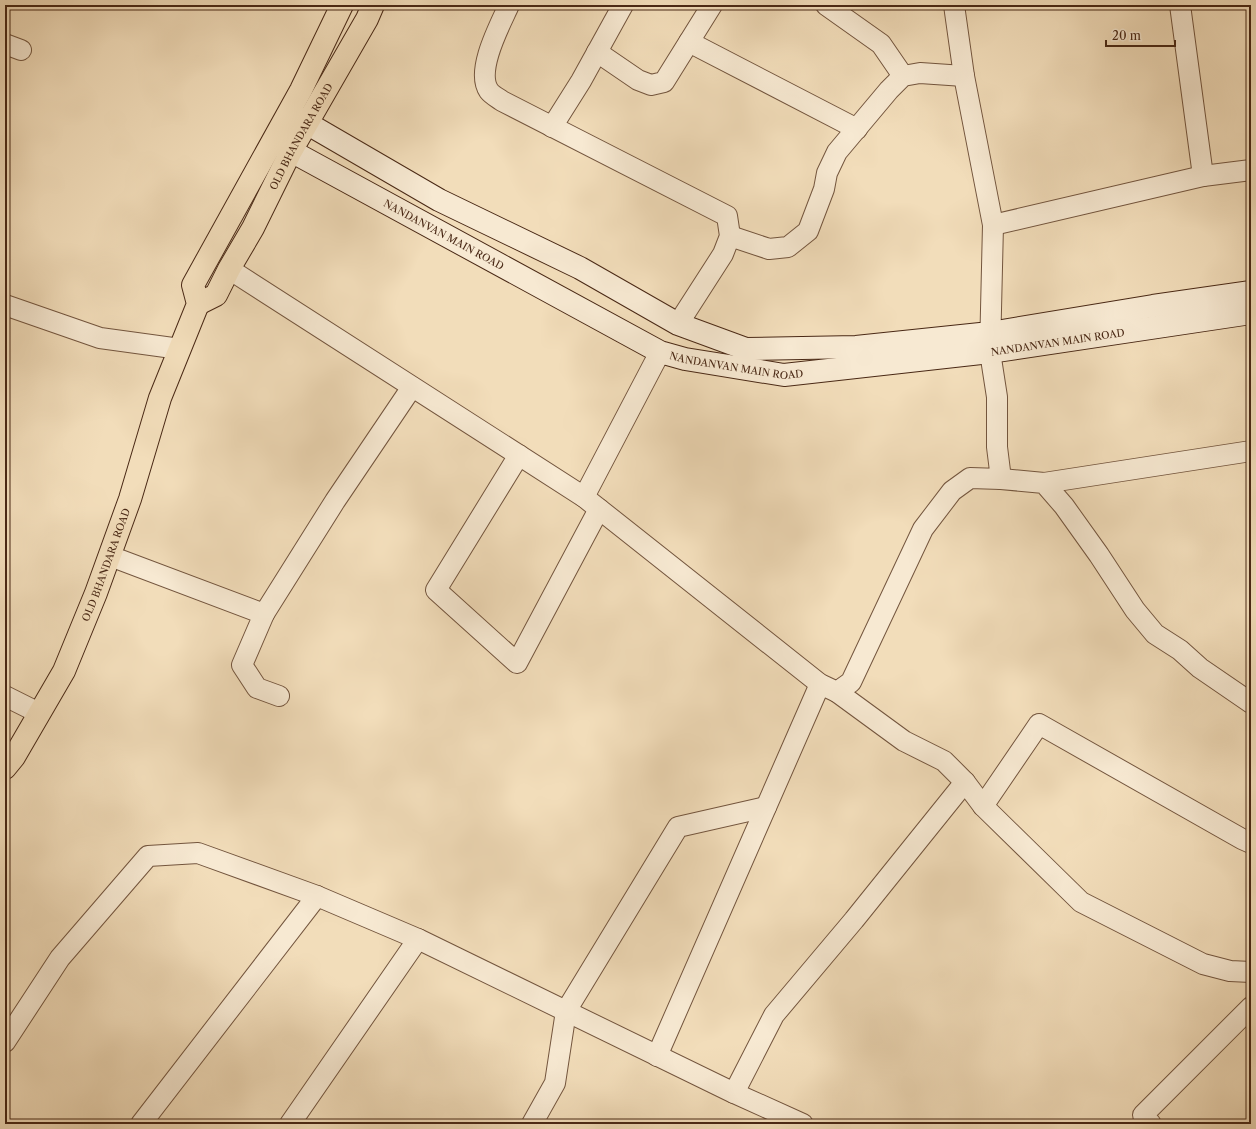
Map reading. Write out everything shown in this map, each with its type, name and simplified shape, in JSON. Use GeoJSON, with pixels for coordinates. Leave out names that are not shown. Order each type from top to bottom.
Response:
{"type":"FeatureCollection","features":[{"type":"Feature","properties":{"kind":"highway","name":"OLD BHANDARA ROAD"},"geometry":{"type":"LineString","coordinates":[[5,768],[14,757],[64,671],[110,556],[130,499],[160,398],[198,304],[216,295],[253,228],[282,146],[308,123],[374,5]]}},
{"type":"Feature","properties":{"kind":"highway"},"geometry":{"type":"LineString","coordinates":[[198,304],[192,285],[282,146],[288,112],[300,90],[337,7]]}},
{"type":"Feature","properties":{"kind":"main road"},"geometry":{"type":"LineString","coordinates":[[288,112],[439,200],[580,268],[678,324],[746,349],[990,342],[1146,307],[1251,292]]}},
{"type":"Feature","properties":{"kind":"main road","name":"NANDANVAN MAIN ROAD"},"geometry":{"type":"LineString","coordinates":[[282,146],[660,352],[685,359],[784,375],[990,342],[1251,313]]}},
{"type":"Feature","properties":{"kind":"street"},"geometry":{"type":"LineString","coordinates":[[509,5],[488,55],[485,77],[489,91],[502,101],[727,216],[730,236],[723,254],[678,324]]}},
{"type":"Feature","properties":{"kind":"street"},"geometry":{"type":"LineString","coordinates":[[552,127],[597,52],[622,5]]}},
{"type":"Feature","properties":{"kind":"street"},"geometry":{"type":"LineString","coordinates":[[597,52],[638,80],[651,85],[664,82],[712,5]]}},
{"type":"Feature","properties":{"kind":"street"},"geometry":{"type":"LineString","coordinates":[[826,5],[881,44],[903,76]]}},
{"type":"Feature","properties":{"kind":"street"},"geometry":{"type":"LineString","coordinates":[[954,5],[964,76],[993,225],[990,342],[997,397],[997,446],[1001,479]]}},
{"type":"Feature","properties":{"kind":"street"},"geometry":{"type":"LineString","coordinates":[[1180,5],[1203,176]]}},
{"type":"Feature","properties":{"kind":"street"},"geometry":{"type":"LineString","coordinates":[[689,42],[857,129]]}},
{"type":"Feature","properties":{"kind":"street"},"geometry":{"type":"LineString","coordinates":[[730,236],[769,249],[788,247],[808,231],[824,189],[827,173],[837,152],[889,90],[903,76],[920,73],[964,76]]}},
{"type":"Feature","properties":{"kind":"street"},"geometry":{"type":"LineString","coordinates":[[993,225],[1203,176],[1251,170]]}},
{"type":"Feature","properties":{"kind":"street"},"geometry":{"type":"LineString","coordinates":[[229,269],[519,455],[591,503],[820,684],[837,692],[904,741],[944,760],[965,782],[983,806],[1081,902],[1203,964],[1230,971],[1251,972]]}},
{"type":"Feature","properties":{"kind":"street"},"geometry":{"type":"LineString","coordinates":[[5,305],[100,338],[180,349]]}},
{"type":"Feature","properties":{"kind":"street"},"geometry":{"type":"LineString","coordinates":[[519,455],[436,590],[517,663],[660,352]]}},
{"type":"Feature","properties":{"kind":"street"},"geometry":{"type":"LineString","coordinates":[[278,696],[257,688],[242,665],[264,614],[335,501],[412,387]]}},
{"type":"Feature","properties":{"kind":"street"},"geometry":{"type":"LineString","coordinates":[[837,692],[850,682],[923,529],[952,491],[970,478],[1044,483],[1251,452]]}},
{"type":"Feature","properties":{"kind":"street"},"geometry":{"type":"LineString","coordinates":[[1044,483],[1064,506],[1100,555],[1135,610],[1155,634],[1180,650],[1200,668],[1251,703]]}},
{"type":"Feature","properties":{"kind":"street"},"geometry":{"type":"LineString","coordinates":[[110,556],[264,614]]}},
{"type":"Feature","properties":{"kind":"street"},"geometry":{"type":"LineString","coordinates":[[657,1056],[820,684]]}},
{"type":"Feature","properties":{"kind":"street"},"geometry":{"type":"LineString","coordinates":[[5,696],[39,713]]}},
{"type":"Feature","properties":{"kind":"street"},"geometry":{"type":"LineString","coordinates":[[983,806],[1039,724],[1242,840],[1251,843]]}},
{"type":"Feature","properties":{"kind":"street"},"geometry":{"type":"LineString","coordinates":[[734,1093],[774,1015],[859,914],[965,782]]}},
{"type":"Feature","properties":{"kind":"street"},"geometry":{"type":"LineString","coordinates":[[532,1124],[555,1083],[566,1011],[678,828],[766,807]]}},
{"type":"Feature","properties":{"kind":"street"},"geometry":{"type":"LineString","coordinates":[[5,1042],[60,958],[148,856],[198,853],[317,896],[418,939],[734,1093],[803,1124]]}},
{"type":"Feature","properties":{"kind":"street"},"geometry":{"type":"LineString","coordinates":[[141,1124],[317,896]]}},
{"type":"Feature","properties":{"kind":"street"},"geometry":{"type":"LineString","coordinates":[[290,1124],[418,939]]}},
{"type":"Feature","properties":{"kind":"street"},"geometry":{"type":"LineString","coordinates":[[1151,1124],[1143,1115],[1251,1007]]}}]}
